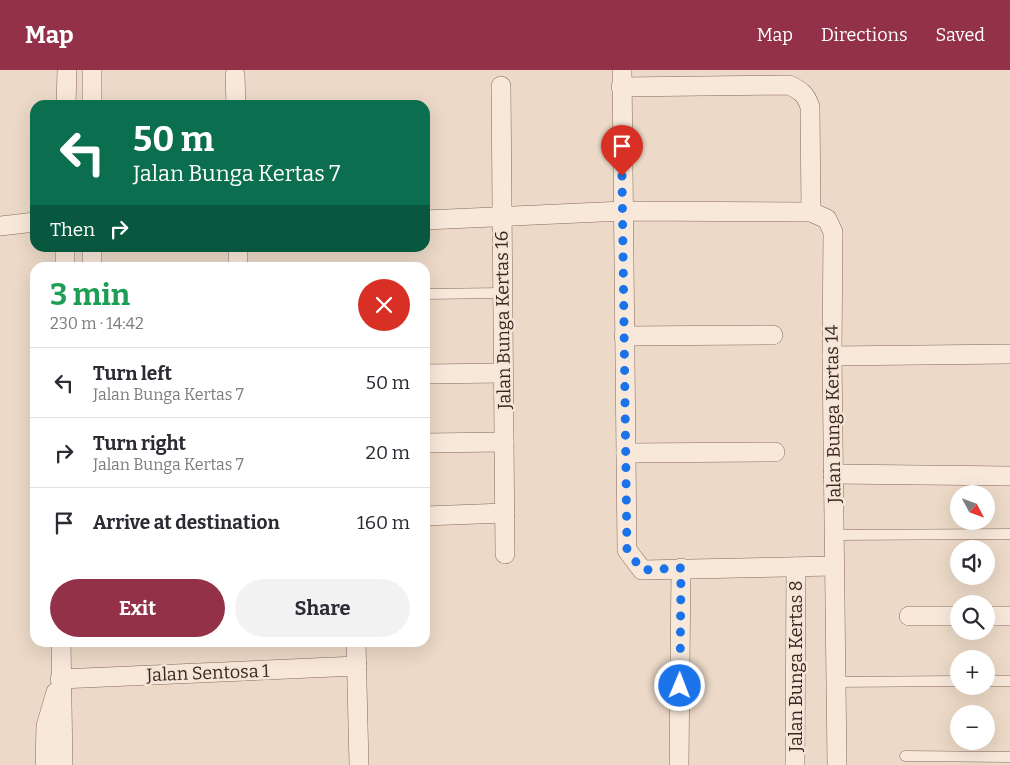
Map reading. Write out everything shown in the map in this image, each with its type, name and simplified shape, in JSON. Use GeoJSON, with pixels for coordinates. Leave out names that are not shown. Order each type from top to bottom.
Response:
{"type":"FeatureCollection","features":[{"type":"Feature","properties":{"kind":"street"},"geometry":{"type":"LineString","coordinates":[[66,100],[67,70]]}},
{"type":"Feature","properties":{"kind":"street"},"geometry":{"type":"LineString","coordinates":[[92,70],[92,100]]}},
{"type":"Feature","properties":{"kind":"street"},"geometry":{"type":"LineString","coordinates":[[235,75],[236,100]]}},
{"type":"Feature","properties":{"kind":"street"},"geometry":{"type":"LineString","coordinates":[[430,220],[623,211],[811,212],[810,106],[807,98],[800,90],[789,85],[621,78],[623,211],[627,550],[642,570],[834,566]]}},
{"type":"Feature","properties":{"kind":"street","name":"Jalan Bunga Kertas 16"},"geometry":{"type":"LineString","coordinates":[[501,86],[505,554]]}},
{"type":"Feature","properties":{"kind":"street","name":"Jalan Bunga Kertas 14"},"geometry":{"type":"LineString","coordinates":[[811,212],[827,219],[832,232],[837,765]]}},
{"type":"Feature","properties":{"kind":"street"},"geometry":{"type":"LineString","coordinates":[[0,226],[30,223]]}},
{"type":"Feature","properties":{"kind":"street"},"geometry":{"type":"LineString","coordinates":[[624,336],[773,335]]}},
{"type":"Feature","properties":{"kind":"street"},"geometry":{"type":"LineString","coordinates":[[832,356],[1010,354]]}},
{"type":"Feature","properties":{"kind":"street"},"geometry":{"type":"LineString","coordinates":[[430,374],[503,373]]}},
{"type":"Feature","properties":{"kind":"street"},"geometry":{"type":"LineString","coordinates":[[430,443],[504,442]]}},
{"type":"Feature","properties":{"kind":"street"},"geometry":{"type":"LineString","coordinates":[[626,453],[774,452]]}},
{"type":"Feature","properties":{"kind":"street"},"geometry":{"type":"LineString","coordinates":[[833,474],[1010,476]]}},
{"type":"Feature","properties":{"kind":"street"},"geometry":{"type":"LineString","coordinates":[[430,516],[505,513]]}},
{"type":"Feature","properties":{"kind":"street","name":"Jalan Bunga Kertas 8"},"geometry":{"type":"LineString","coordinates":[[795,765],[796,567]]}},
{"type":"Feature","properties":{"kind":"street"},"geometry":{"type":"LineString","coordinates":[[680,765],[681,568]]}},
{"type":"Feature","properties":{"kind":"street"},"geometry":{"type":"LineString","coordinates":[[909,616],[950,616]]}},
{"type":"Feature","properties":{"kind":"street"},"geometry":{"type":"LineString","coordinates":[[995,616],[1010,616]]}},
{"type":"Feature","properties":{"kind":"street"},"geometry":{"type":"LineString","coordinates":[[61,647],[63,765]]}},
{"type":"Feature","properties":{"kind":"street"},"geometry":{"type":"LineString","coordinates":[[356,647],[359,765]]}},
{"type":"Feature","properties":{"kind":"street","name":"Jalan Sentosa 1"},"geometry":{"type":"LineString","coordinates":[[60,679],[357,666]]}},
{"type":"Feature","properties":{"kind":"street"},"geometry":{"type":"LineString","coordinates":[[46,765],[46,726],[60,679]]}},
{"type":"Feature","properties":{"kind":"lane"},"geometry":{"type":"LineString","coordinates":[[430,294],[502,293]]}},
{"type":"Feature","properties":{"kind":"lane"},"geometry":{"type":"LineString","coordinates":[[834,535],[1010,534]]}},
{"type":"Feature","properties":{"kind":"lane"},"geometry":{"type":"LineString","coordinates":[[836,682],[950,681]]}},
{"type":"Feature","properties":{"kind":"lane"},"geometry":{"type":"LineString","coordinates":[[995,681],[1010,681]]}},
{"type":"Feature","properties":{"kind":"lane"},"geometry":{"type":"LineString","coordinates":[[905,756],[1010,757]]}},
{"type":"Feature","properties":{"kind":"route"},"geometry":{"type":"LineString","coordinates":[[622,176],[627,550],[642,570],[681,568],[680,686]]}}]}
